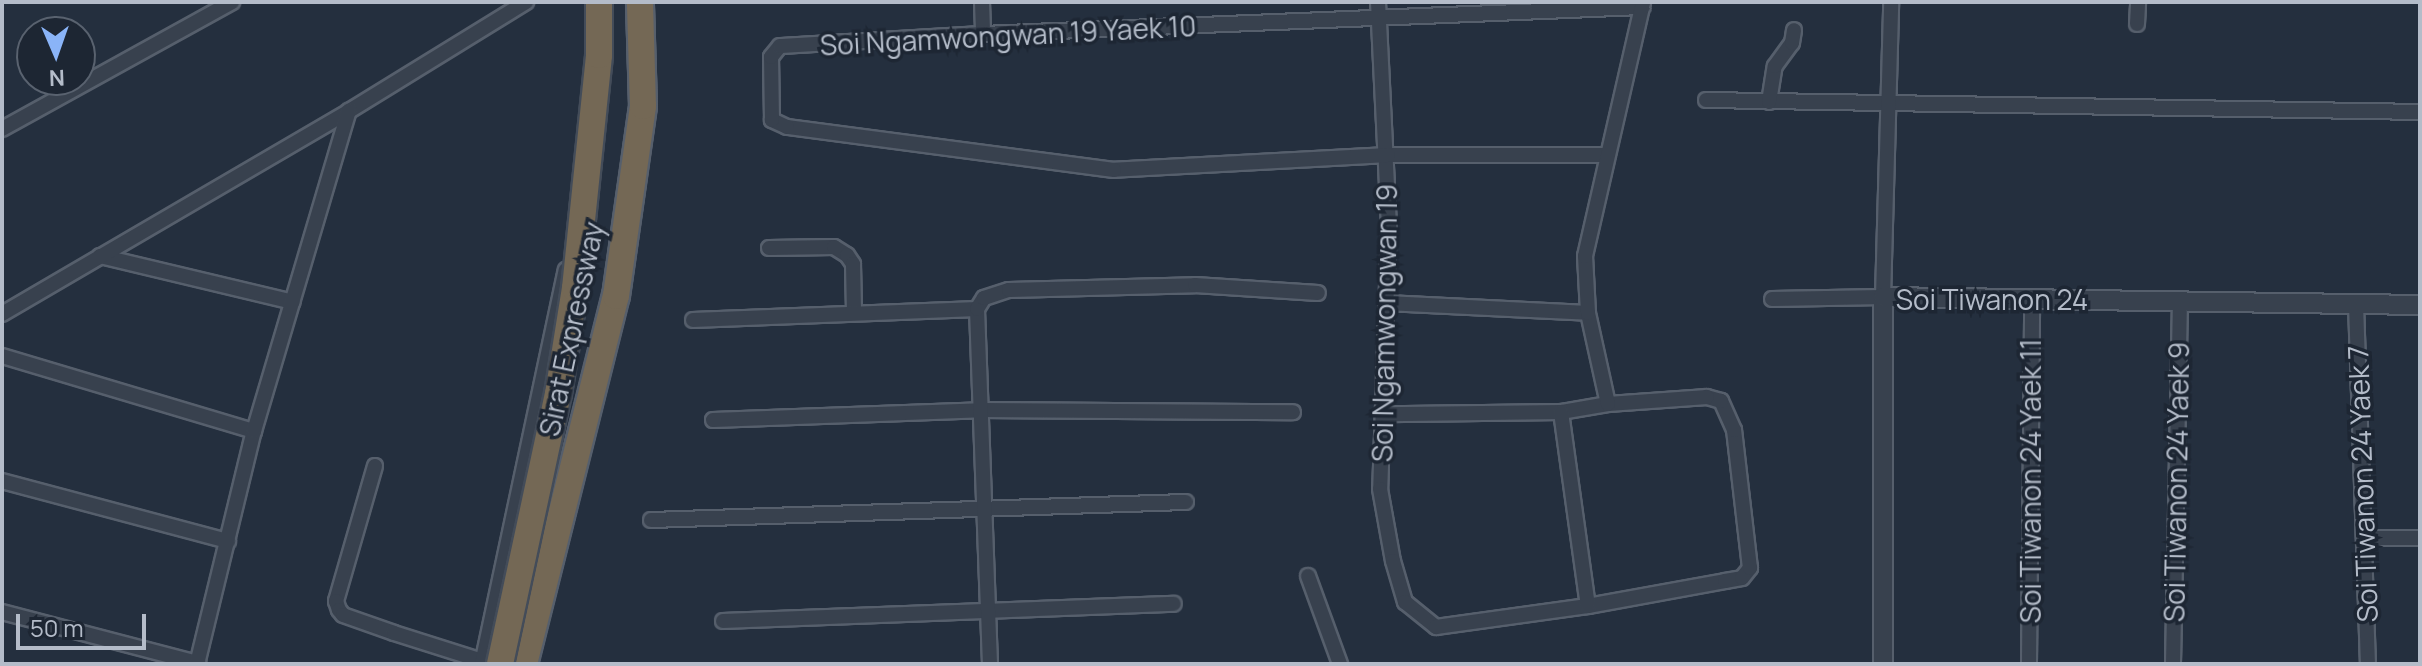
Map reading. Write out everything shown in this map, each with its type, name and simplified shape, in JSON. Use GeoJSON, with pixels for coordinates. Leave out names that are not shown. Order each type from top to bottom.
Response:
{"type":"FeatureCollection","features":[{"type":"Feature","properties":{"kind":"highway","name":"Sirat Expressway"},"geometry":{"type":"LineString","coordinates":[[488,663],[558,394],[588,187],[599,55],[599,2]]}},
{"type":"Feature","properties":{"kind":"highway","name":"Sirat Expressway"},"geometry":{"type":"LineString","coordinates":[[524,664],[616,296],[643,106],[640,2]]}},
{"type":"Feature","properties":{"kind":"highway"},"geometry":{"type":"LineString","coordinates":[[643,106],[653,2]]}},
{"type":"Feature","properties":{"kind":"street"},"geometry":{"type":"LineString","coordinates":[[2,129],[232,2]]}},
{"type":"Feature","properties":{"kind":"street"},"geometry":{"type":"LineString","coordinates":[[2,314],[349,111],[526,2]]}},
{"type":"Feature","properties":{"kind":"street"},"geometry":{"type":"LineString","coordinates":[[375,466],[336,601],[339,610],[356,620],[488,663],[607,82],[608,2]]}},
{"type":"Feature","properties":{"kind":"street"},"geometry":{"type":"LineString","coordinates":[[982,2],[983,34]]}},
{"type":"Feature","properties":{"kind":"street","name":"Soi Ngamwongwan 19"},"geometry":{"type":"LineString","coordinates":[[1378,2],[1388,155],[1385,414],[1380,489],[1393,561],[1405,602],[1436,627],[1588,606]]}},
{"type":"Feature","properties":{"kind":"street"},"geometry":{"type":"LineString","coordinates":[[1772,299],[1883,297],[1891,2]]}},
{"type":"Feature","properties":{"kind":"street"},"geometry":{"type":"LineString","coordinates":[[2137,24],[2138,2]]}},
{"type":"Feature","properties":{"kind":"street"},"geometry":{"type":"LineString","coordinates":[[1608,404],[1588,313],[1585,256],[1643,4]]}},
{"type":"Feature","properties":{"kind":"street","name":"Soi Ngamwongwan 19 Yaek 10"},"geometry":{"type":"LineString","coordinates":[[1388,155],[1114,170],[787,127],[772,120],[771,57],[780,46],[983,34],[1379,20],[1643,4]]}},
{"type":"Feature","properties":{"kind":"street"},"geometry":{"type":"LineString","coordinates":[[1769,102],[1775,66],[1792,43],[1794,30]]}},
{"type":"Feature","properties":{"kind":"street"},"geometry":{"type":"LineString","coordinates":[[1706,100],[2420,112]]}},
{"type":"Feature","properties":{"kind":"street"},"geometry":{"type":"LineString","coordinates":[[2,612],[197,663],[254,431],[349,111]]}},
{"type":"Feature","properties":{"kind":"street"},"geometry":{"type":"LineString","coordinates":[[1388,155],[1606,155]]}},
{"type":"Feature","properties":{"kind":"street"},"geometry":{"type":"LineString","coordinates":[[769,248],[834,247],[847,255],[853,264],[854,311]]}},
{"type":"Feature","properties":{"kind":"street"},"geometry":{"type":"LineString","coordinates":[[100,256],[293,302]]}},
{"type":"Feature","properties":{"kind":"street"},"geometry":{"type":"LineString","coordinates":[[990,664],[977,309],[984,298],[1009,290],[1195,285],[1318,293]]}},
{"type":"Feature","properties":{"kind":"street","name":"Soi Tiwanon 24"},"geometry":{"type":"LineString","coordinates":[[1883,664],[1883,297],[2420,305]]}},
{"type":"Feature","properties":{"kind":"street","name":"Soi Tiwanon 24 Yaek 11"},"geometry":{"type":"LineString","coordinates":[[2029,664],[2032,298]]}},
{"type":"Feature","properties":{"kind":"street","name":"Soi Tiwanon 24 Yaek 9"},"geometry":{"type":"LineString","coordinates":[[2173,664],[2180,301]]}},
{"type":"Feature","properties":{"kind":"street"},"geometry":{"type":"LineString","coordinates":[[1386,303],[1588,313]]}},
{"type":"Feature","properties":{"kind":"street","name":"Soi Tiwanon 24 Yaek 7"},"geometry":{"type":"LineString","coordinates":[[2356,304],[2368,664]]}},
{"type":"Feature","properties":{"kind":"street"},"geometry":{"type":"LineString","coordinates":[[693,320],[854,311],[977,309]]}},
{"type":"Feature","properties":{"kind":"street"},"geometry":{"type":"LineString","coordinates":[[2,356],[254,431]]}},
{"type":"Feature","properties":{"kind":"street"},"geometry":{"type":"LineString","coordinates":[[1385,414],[1561,412],[1608,404],[1707,397],[1721,401],[1734,430],[1751,554],[1750,568],[1742,578],[1588,606],[1561,412]]}},
{"type":"Feature","properties":{"kind":"street"},"geometry":{"type":"LineString","coordinates":[[713,420],[981,410],[1293,412]]}},
{"type":"Feature","properties":{"kind":"street"},"geometry":{"type":"LineString","coordinates":[[2,481],[228,541]]}},
{"type":"Feature","properties":{"kind":"street"},"geometry":{"type":"LineString","coordinates":[[651,520],[1186,502]]}},
{"type":"Feature","properties":{"kind":"street"},"geometry":{"type":"LineString","coordinates":[[2366,538],[2420,538]]}},
{"type":"Feature","properties":{"kind":"street"},"geometry":{"type":"LineString","coordinates":[[1308,576],[1340,664]]}},
{"type":"Feature","properties":{"kind":"street"},"geometry":{"type":"LineString","coordinates":[[723,621],[987,614],[1174,604]]}}]}
